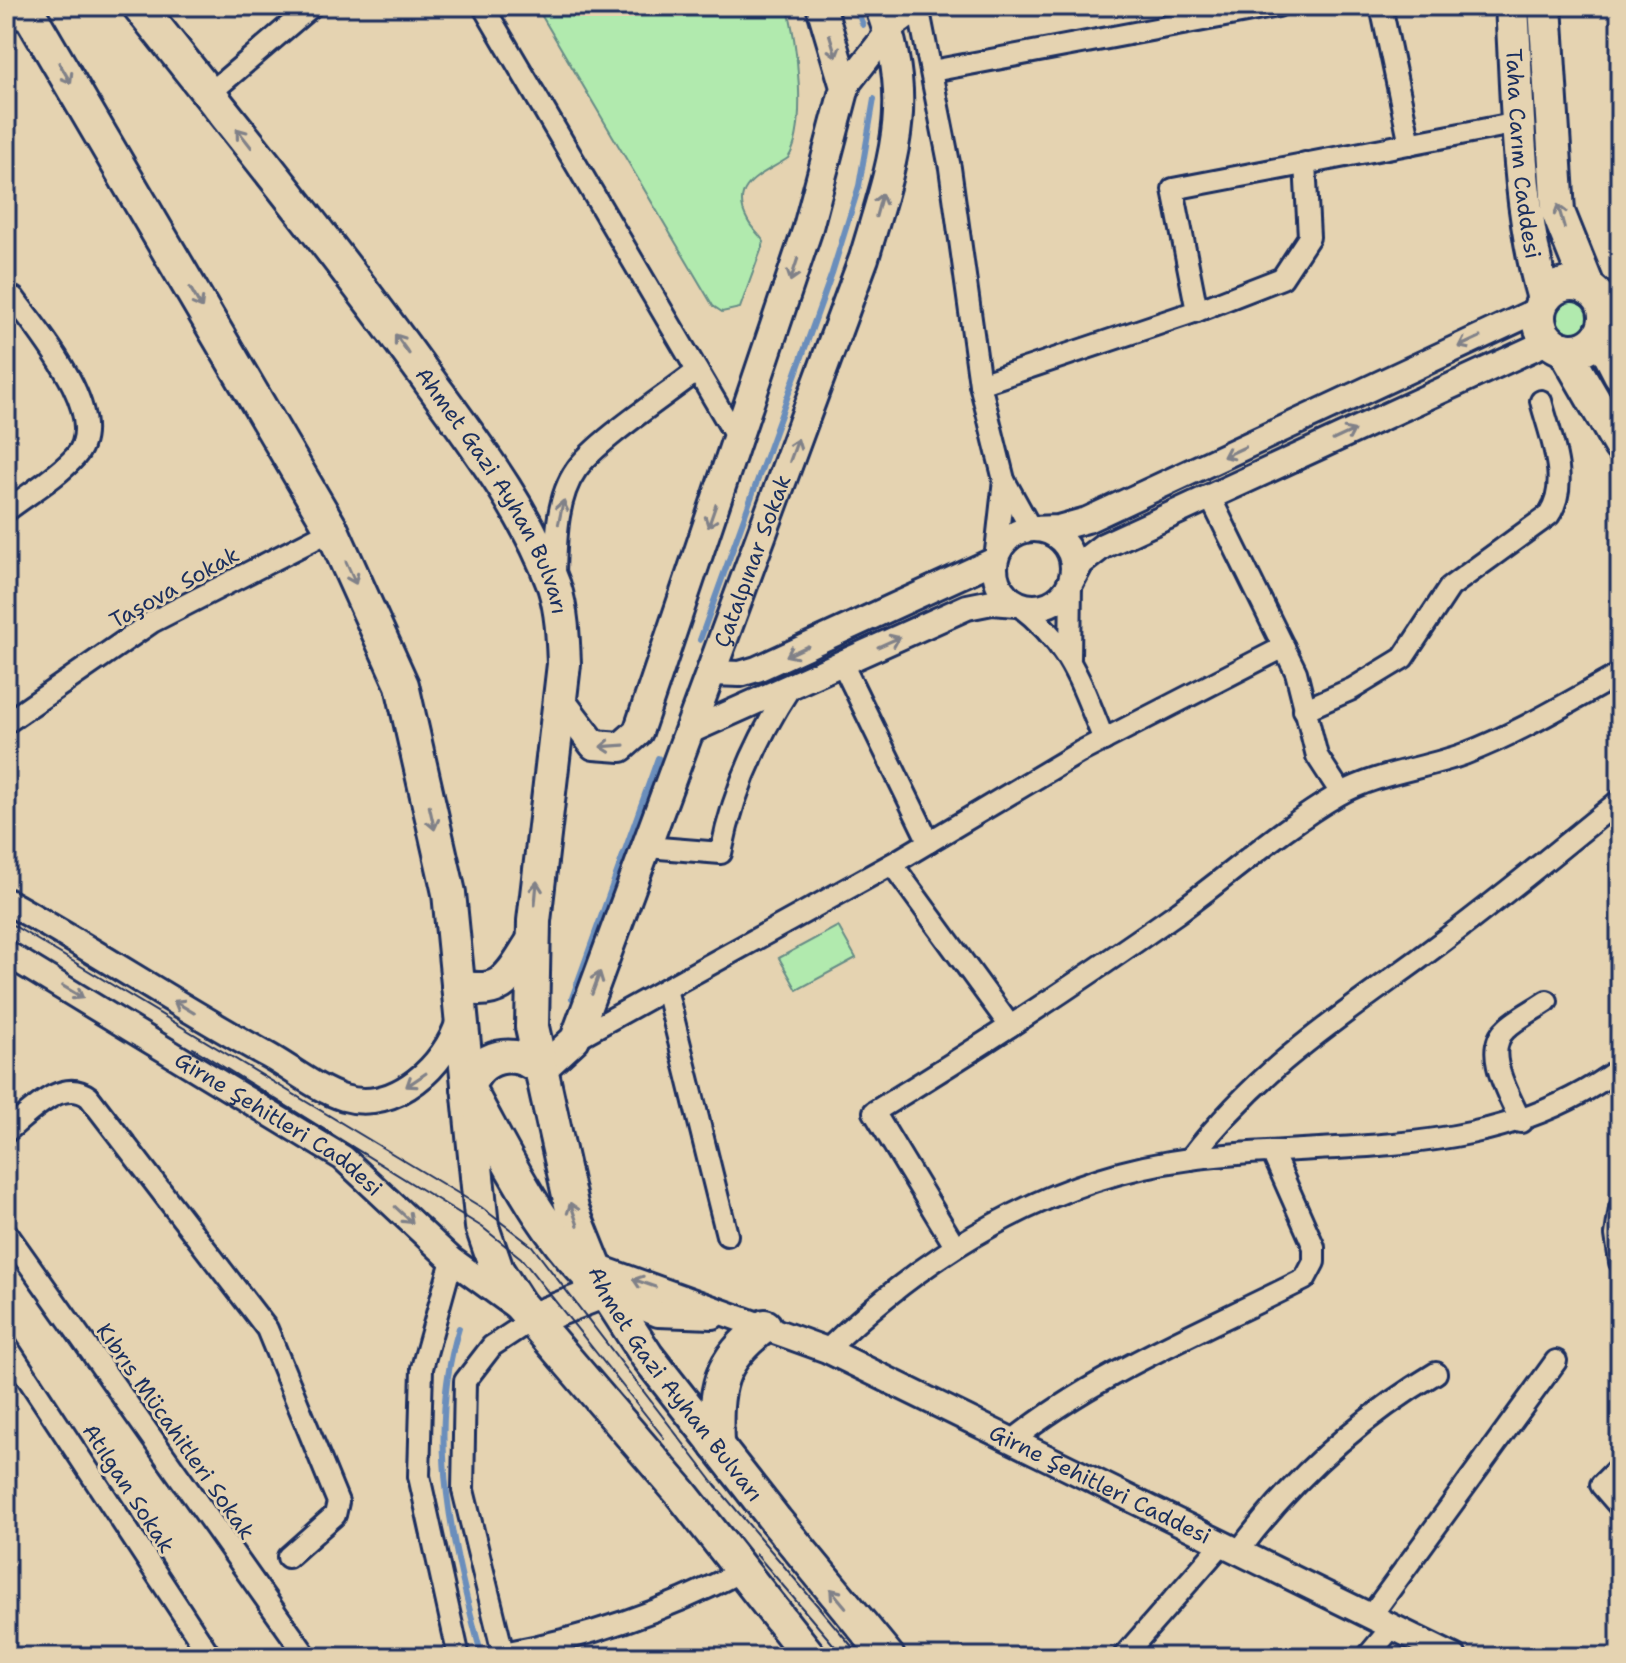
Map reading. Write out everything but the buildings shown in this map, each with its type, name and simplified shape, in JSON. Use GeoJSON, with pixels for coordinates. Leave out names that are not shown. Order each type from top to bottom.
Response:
{"type":"FeatureCollection","features":[{"type":"Feature","properties":{"kind":"main road","name":"Ahmet Gazi Ayhan Bulvarı"},"geometry":{"type":"LineString","coordinates":[[139,6],[365,292],[471,439],[525,525],[555,589],[563,631],[562,703],[539,869],[533,941],[532,1027],[563,1177],[600,1279],[647,1356],[888,1657]]}},
{"type":"Feature","properties":{"kind":"main road"},"geometry":{"type":"LineString","coordinates":[[562,703],[594,745],[621,747],[638,732],[807,231],[845,87],[821,6]]}},
{"type":"Feature","properties":{"kind":"main road","name":"Taha Carım Caddesi"},"geometry":{"type":"LineString","coordinates":[[1512,6],[1518,123],[1532,255],[1542,304]]}},
{"type":"Feature","properties":{"kind":"main road","name":"Taha Carım Caddesi"},"geometry":{"type":"LineString","coordinates":[[1545,6],[1558,212],[1589,289]]}},
{"type":"Feature","properties":{"kind":"main road"},"geometry":{"type":"LineString","coordinates":[[20,14],[332,530],[402,685],[449,893],[483,1229],[489,1251],[507,1288],[810,1657]]}},
{"type":"Feature","properties":{"kind":"main road","name":"Çatalpınar Sokak"},"geometry":{"type":"LineString","coordinates":[[541,1070],[575,1039],[712,673],[877,215],[900,104],[899,67],[884,19]]}},
{"type":"Feature","properties":{"kind":"main road"},"geometry":{"type":"LineString","coordinates":[[1556,345],[1584,348],[1600,335],[1604,325],[1602,305],[1589,289],[1569,284],[1551,292],[1542,304],[1540,326],[1556,345],[1620,446]]}},
{"type":"Feature","properties":{"kind":"main road"},"geometry":{"type":"LineString","coordinates":[[1600,335],[1620,374]]}},
{"type":"Feature","properties":{"kind":"main road"},"geometry":{"type":"LineString","coordinates":[[458,986],[485,990],[499,986],[533,941]]}},
{"type":"Feature","properties":{"kind":"main road"},"geometry":{"type":"LineString","coordinates":[[468,1088],[475,1072],[497,1057],[516,1056],[541,1070]]}},
{"type":"Feature","properties":{"kind":"main road"},"geometry":{"type":"LineString","coordinates":[[468,1088],[535,1206],[572,1257],[600,1279],[533,1319]]}},
{"type":"Feature","properties":{"kind":"main road"},"geometry":{"type":"LineString","coordinates":[[717,1446],[715,1405],[726,1364],[748,1339],[755,1322]]}},
{"type":"Feature","properties":{"kind":"street"},"geometry":{"type":"LineString","coordinates":[[209,94],[312,6]]}},
{"type":"Feature","properties":{"kind":"street"},"geometry":{"type":"LineString","coordinates":[[483,6],[738,440]]}},
{"type":"Feature","properties":{"kind":"street"},"geometry":{"type":"LineString","coordinates":[[932,71],[1278,6]]}},
{"type":"Feature","properties":{"kind":"street"},"geometry":{"type":"LineString","coordinates":[[1381,6],[1410,144]]}},
{"type":"Feature","properties":{"kind":"street"},"geometry":{"type":"LineString","coordinates":[[845,87],[884,19],[918,7],[961,239],[980,384],[1004,480],[1031,529]]}},
{"type":"Feature","properties":{"kind":"street"},"geometry":{"type":"LineString","coordinates":[[1197,311],[1173,189],[1518,123]]}},
{"type":"Feature","properties":{"kind":"street"},"geometry":{"type":"LineString","coordinates":[[980,384],[1197,311],[1282,278],[1309,237],[1305,163]]}},
{"type":"Feature","properties":{"kind":"street"},"geometry":{"type":"LineString","coordinates":[[6,511],[76,456],[85,425],[69,377],[10,301]]}},
{"type":"Feature","properties":{"kind":"street"},"geometry":{"type":"LineString","coordinates":[[712,673],[740,674],[757,669],[995,560],[1008,538],[1031,529],[1069,525],[1098,515],[1542,304]]}},
{"type":"Feature","properties":{"kind":"street"},"geometry":{"type":"LineString","coordinates":[[690,731],[967,607],[992,602],[1043,606],[1064,593],[1081,563],[1103,546],[1556,345]]}},
{"type":"Feature","properties":{"kind":"street"},"geometry":{"type":"LineString","coordinates":[[555,589],[557,535],[565,496],[576,470],[697,371]]}},
{"type":"Feature","properties":{"kind":"street"},"geometry":{"type":"LineString","coordinates":[[1304,710],[1352,689],[1403,658],[1450,587],[1549,515],[1556,505],[1559,470],[1541,401]]}},
{"type":"Feature","properties":{"kind":"street"},"geometry":{"type":"LineString","coordinates":[[1004,480],[995,560],[998,586],[1040,621],[1070,658],[1104,740]]}},
{"type":"Feature","properties":{"kind":"street"},"geometry":{"type":"LineString","coordinates":[[1210,497],[1296,672],[1317,756],[1341,793]]}},
{"type":"Feature","properties":{"kind":"street"},"geometry":{"type":"LineString","coordinates":[[1031,529],[1044,530],[1065,544],[1073,569],[1070,658]]}},
{"type":"Feature","properties":{"kind":"street","name":"Taşova Sokak"},"geometry":{"type":"LineString","coordinates":[[6,723],[152,622],[332,530]]}},
{"type":"Feature","properties":{"kind":"street"},"geometry":{"type":"LineString","coordinates":[[575,1039],[892,864],[1104,740],[1284,647]]}},
{"type":"Feature","properties":{"kind":"street"},"geometry":{"type":"LineString","coordinates":[[842,663],[929,842]]}},
{"type":"Feature","properties":{"kind":"street"},"geometry":{"type":"LineString","coordinates":[[955,1246],[874,1112],[1010,1026],[1179,912],[1307,813],[1341,793],[1381,777],[1463,754],[1530,724],[1620,674]]}},
{"type":"Feature","properties":{"kind":"street"},"geometry":{"type":"LineString","coordinates":[[647,847],[721,853],[745,771],[770,718],[791,686]]}},
{"type":"Feature","properties":{"kind":"street"},"geometry":{"type":"LineString","coordinates":[[1190,1159],[1233,1105],[1285,1056],[1495,901],[1620,800]]}},
{"type":"Feature","properties":{"kind":"street"},"geometry":{"type":"LineString","coordinates":[[892,864],[1010,1026]]}},
{"type":"Feature","properties":{"kind":"street","name":"Girne Şehitleri Caddesi"},"geometry":{"type":"LineString","coordinates":[[6,901],[237,1039],[344,1098],[388,1095],[415,1082],[439,1061],[460,1018]]}},
{"type":"Feature","properties":{"kind":"street","name":"Girne Şehitleri Caddesi"},"geometry":{"type":"LineString","coordinates":[[6,953],[343,1158],[452,1260],[533,1319]]}},
{"type":"Feature","properties":{"kind":"street"},"geometry":{"type":"LineString","coordinates":[[666,989],[727,1235]]}},
{"type":"Feature","properties":{"kind":"street"},"geometry":{"type":"LineString","coordinates":[[1521,1122],[1498,1064],[1497,1046],[1504,1029],[1547,1001]]}},
{"type":"Feature","properties":{"kind":"street"},"geometry":{"type":"LineString","coordinates":[[827,1350],[891,1291],[955,1246],[1010,1216],[1072,1189],[1110,1176],[1190,1159],[1448,1139],[1521,1122],[1585,1094],[1620,1068]]}},
{"type":"Feature","properties":{"kind":"street"},"geometry":{"type":"LineString","coordinates":[[6,1132],[60,1090],[83,1092],[267,1329],[338,1502],[335,1515],[288,1557]]}},
{"type":"Feature","properties":{"kind":"street"},"geometry":{"type":"LineString","coordinates":[[1012,1441],[1045,1415],[1105,1380],[1305,1279],[1314,1262],[1314,1247],[1272,1152]]}},
{"type":"Feature","properties":{"kind":"street"},"geometry":{"type":"LineString","coordinates":[[1620,1208],[1616,1235],[1620,1262]]}},
{"type":"Feature","properties":{"kind":"street","name":"Kıbrıs Mücahitleri Sokak"},"geometry":{"type":"LineString","coordinates":[[6,1232],[307,1657]]}},
{"type":"Feature","properties":{"kind":"street"},"geometry":{"type":"LineString","coordinates":[[452,1260],[422,1368],[419,1476],[459,1657]]}},
{"type":"Feature","properties":{"kind":"street","name":"Girne Şehitleri Caddesi"},"geometry":{"type":"LineString","coordinates":[[600,1279],[658,1314],[755,1322],[827,1350],[1454,1657]]}},
{"type":"Feature","properties":{"kind":"street"},"geometry":{"type":"LineString","coordinates":[[533,1319],[492,1346],[465,1381],[463,1490],[503,1655],[635,1620],[742,1571]]}},
{"type":"Feature","properties":{"kind":"street","name":"Atılgan Sokak"},"geometry":{"type":"LineString","coordinates":[[6,1345],[211,1657]]}},
{"type":"Feature","properties":{"kind":"street"},"geometry":{"type":"LineString","coordinates":[[1367,1657],[1381,1622],[1556,1361]]}},
{"type":"Feature","properties":{"kind":"street"},"geometry":{"type":"LineString","coordinates":[[1123,1657],[1340,1440],[1436,1373]]}},
{"type":"Feature","properties":{"kind":"street"},"geometry":{"type":"LineString","coordinates":[[1620,1466],[1601,1485],[1620,1507]]}},
{"type":"Feature","properties":{"kind":"green space"},"geometry":{"type":"Polygon","coordinates":[[[536,6],[787,6],[797,61],[798,127],[788,158],[760,175],[745,189],[742,198],[748,221],[764,242],[740,308],[722,312],[713,306],[536,6]]]}},
{"type":"Feature","properties":{"kind":"green space"},"geometry":{"type":"Polygon","coordinates":[[[1572,298],[1585,304],[1591,317],[1585,330],[1572,336],[1559,330],[1553,317],[1559,304],[1572,298]]]}},
{"type":"Feature","properties":{"kind":"green space"},"geometry":{"type":"Polygon","coordinates":[[[838,926],[856,958],[797,990],[779,958],[838,926]]]}},
{"type":"Feature","properties":{"kind":"waterway"},"geometry":{"type":"LineString","coordinates":[[855,6],[863,25]]}},
{"type":"Feature","properties":{"kind":"waterway"},"geometry":{"type":"LineString","coordinates":[[700,640],[832,273],[859,186],[874,99]]}},
{"type":"Feature","properties":{"kind":"waterway"},"geometry":{"type":"LineString","coordinates":[[572,998],[658,758]]}},
{"type":"Feature","properties":{"kind":"waterway"},"geometry":{"type":"LineString","coordinates":[[459,1328],[449,1369],[444,1411],[444,1452],[453,1534],[482,1657]]}},
{"type":"Feature","properties":{"kind":"tram line"},"geometry":{"type":"LineString","coordinates":[[6,921],[481,1207],[532,1246],[716,1486],[861,1657]]}},
{"type":"Feature","properties":{"kind":"tram line"},"geometry":{"type":"LineString","coordinates":[[193,1048],[482,1227],[521,1258],[664,1438]]}},
{"type":"Feature","properties":{"kind":"tram line"},"geometry":{"type":"LineString","coordinates":[[756,1554],[844,1657]]}}]}
